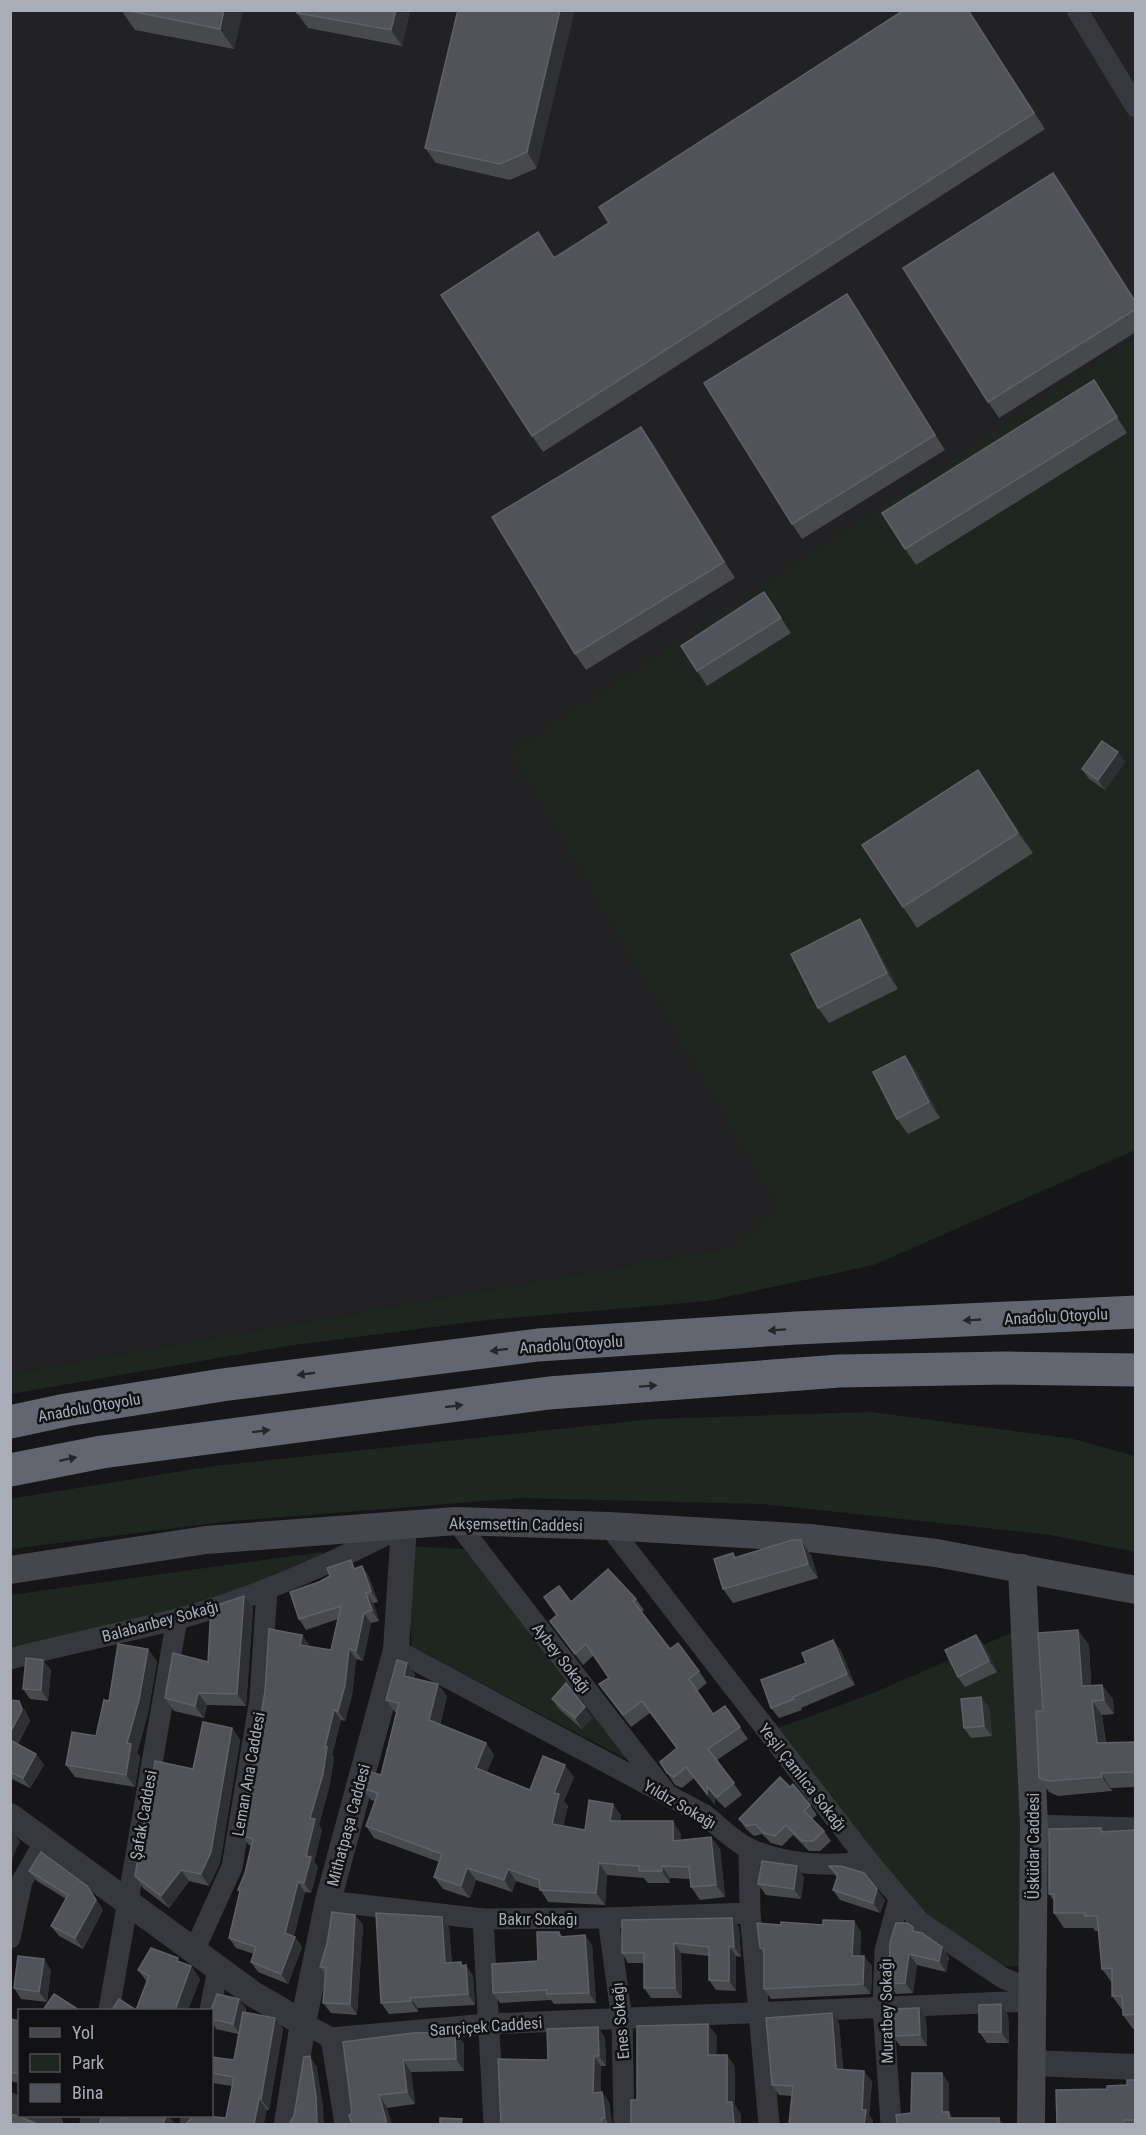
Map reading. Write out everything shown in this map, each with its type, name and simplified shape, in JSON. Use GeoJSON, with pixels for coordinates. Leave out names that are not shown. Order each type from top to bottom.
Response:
{"type":"FeatureCollection","features":[{"type":"Feature","properties":{"kind":"highway","name":"Anadolu Otoyolu"},"geometry":{"type":"LineString","coordinates":[[10,1422],[66,1410],[222,1385],[538,1345],[796,1328],[1136,1312]]}},
{"type":"Feature","properties":{"kind":"highway"},"geometry":{"type":"LineString","coordinates":[[10,1470],[102,1452],[549,1393],[839,1371],[1006,1368],[1136,1370]]}},
{"type":"Feature","properties":{"kind":"main road","name":"Akşemsettin Caddesi"},"geometry":{"type":"LineString","coordinates":[[10,1570],[206,1540],[456,1521],[609,1526],[810,1538],[936,1553],[1136,1590]]}},
{"type":"Feature","properties":{"kind":"main road","name":"Üsküdar Caddesi"},"geometry":{"type":"LineString","coordinates":[[1022,1568],[1034,1825],[1030,2124]]}},
{"type":"Feature","properties":{"kind":"street"},"geometry":{"type":"LineString","coordinates":[[1077,10],[1136,106]]}},
{"type":"Feature","properties":{"kind":"street","name":"Aybey Sokağı"},"geometry":{"type":"LineString","coordinates":[[456,1521],[668,1796]]}},
{"type":"Feature","properties":{"kind":"street","name":"Balabanbey Sokağı"},"geometry":{"type":"LineString","coordinates":[[10,1659],[177,1618],[267,1589],[334,1562],[404,1526]]}},
{"type":"Feature","properties":{"kind":"street","name":"Mithatpaşa Caddesi"},"geometry":{"type":"LineString","coordinates":[[287,2124],[303,2023],[328,1901],[396,1650],[404,1526]]}},
{"type":"Feature","properties":{"kind":"street","name":"Yeşil Çamlıca Sokağı"},"geometry":{"type":"LineString","coordinates":[[609,1526],[899,1899],[920,1922],[949,1944],[1032,1996]]}},
{"type":"Feature","properties":{"kind":"street","name":"Leman Ana Caddesi"},"geometry":{"type":"LineString","coordinates":[[194,1951],[232,1867],[260,1699],[267,1589]]}},
{"type":"Feature","properties":{"kind":"street","name":"Şafak Caddesi"},"geometry":{"type":"LineString","coordinates":[[109,2009],[177,1618]]}},
{"type":"Feature","properties":{"kind":"street","name":"Yıldız Sokağı"},"geometry":{"type":"LineString","coordinates":[[396,1650],[705,1815],[749,1848],[790,1861],[826,1866],[869,1862]]}},
{"type":"Feature","properties":{"kind":"street"},"geometry":{"type":"LineString","coordinates":[[10,1816],[253,1995],[332,2038],[345,2124]]}},
{"type":"Feature","properties":{"kind":"street"},"geometry":{"type":"LineString","coordinates":[[1034,1825],[1136,1828]]}},
{"type":"Feature","properties":{"kind":"street"},"geometry":{"type":"LineString","coordinates":[[10,1938],[22,1881],[45,1841]]}},
{"type":"Feature","properties":{"kind":"street"},"geometry":{"type":"LineString","coordinates":[[749,1848],[750,1913],[769,2124]]}},
{"type":"Feature","properties":{"kind":"street","name":"Muratbey Sokağı"},"geometry":{"type":"LineString","coordinates":[[891,2124],[883,2006],[885,1951],[899,1899]]}},
{"type":"Feature","properties":{"kind":"street","name":"Bakır Sokağı"},"geometry":{"type":"LineString","coordinates":[[328,1901],[483,1919],[608,1918],[750,1913]]}},
{"type":"Feature","properties":{"kind":"street","name":"Enes Sokağı"},"geometry":{"type":"LineString","coordinates":[[608,1918],[622,2020],[624,2124]]}},
{"type":"Feature","properties":{"kind":"street"},"geometry":{"type":"LineString","coordinates":[[483,1919],[494,2124]]}},
{"type":"Feature","properties":{"kind":"street"},"geometry":{"type":"LineString","coordinates":[[210,2009],[218,1969]]}},
{"type":"Feature","properties":{"kind":"street","name":"Sarıçiçek Caddesi"},"geometry":{"type":"LineString","coordinates":[[332,2038],[488,2024],[758,2014],[1032,1996]]}},
{"type":"Feature","properties":{"kind":"street"},"geometry":{"type":"LineString","coordinates":[[1031,2062],[1136,2067]]}},
{"type":"Feature","properties":{"kind":"street"},"geometry":{"type":"LineString","coordinates":[[39,2117],[53,2124]]}},
{"type":"Feature","properties":{"kind":"shaded area"},"geometry":{"type":"Polygon","coordinates":[[[11,11],[1135,11],[1136,948],[778,1208],[731,1247],[11,1373],[11,11]]]}},
{"type":"Feature","properties":{"kind":"green space"},"geometry":{"type":"Polygon","coordinates":[[[1135,338],[1135,1150],[874,1265],[708,1301],[487,1320],[287,1346],[11,1394],[11,1373],[731,1247],[778,1208],[511,752],[1135,338]]]}},
{"type":"Feature","properties":{"kind":"green space"},"geometry":{"type":"Polygon","coordinates":[[[872,1412],[1073,1439],[1135,1456],[1135,1552],[1051,1535],[763,1504],[522,1498],[232,1521],[11,1549],[11,1499],[214,1466],[653,1419],[872,1412]]]}},
{"type":"Feature","properties":{"kind":"green space"},"geometry":{"type":"Polygon","coordinates":[[[405,1546],[464,1549],[634,1763],[412,1647],[405,1546]]]}},
{"type":"Feature","properties":{"kind":"green space"},"geometry":{"type":"Polygon","coordinates":[[[322,1552],[322,1558],[174,1614],[11,1653],[10,1595],[322,1552]]]}},
{"type":"Feature","properties":{"kind":"green space"},"geometry":{"type":"Polygon","coordinates":[[[1013,1632],[1023,1818],[1023,1966],[1004,1966],[965,1951],[921,1919],[767,1732],[871,1694],[1013,1632]]]}},
{"type":"Feature","properties":{"kind":"building"},"geometry":{"type":"Polygon","coordinates":[[[125,10],[224,10],[220,29],[125,10]]]}},
{"type":"Feature","properties":{"kind":"building"},"geometry":{"type":"Polygon","coordinates":[[[298,10],[396,10],[391,30],[297,13],[298,10]]]}},
{"type":"Feature","properties":{"kind":"building"},"geometry":{"type":"Polygon","coordinates":[[[458,10],[560,10],[527,152],[500,164],[425,148],[458,10]]]}},
{"type":"Feature","properties":{"kind":"building"},"geometry":{"type":"Polygon","coordinates":[[[904,10],[968,10],[1034,113],[532,436],[441,295],[538,232],[554,258],[609,223],[599,207],[904,10]]]}},
{"type":"Feature","properties":{"kind":"building"},"geometry":{"type":"Polygon","coordinates":[[[1053,173],[1136,303],[1136,309],[988,402],[903,268],[1053,173]]]}},
{"type":"Feature","properties":{"kind":"building"},"geometry":{"type":"Polygon","coordinates":[[[847,294],[935,435],[792,524],[704,383],[847,294]]]}},
{"type":"Feature","properties":{"kind":"building"},"geometry":{"type":"Polygon","coordinates":[[[1094,380],[1117,417],[905,549],[882,513],[1094,380]]]}},
{"type":"Feature","properties":{"kind":"building"},"geometry":{"type":"Polygon","coordinates":[[[641,427],[724,562],[575,654],[492,517],[641,427]]]}},
{"type":"Feature","properties":{"kind":"building"},"geometry":{"type":"Polygon","coordinates":[[[764,592],[781,618],[697,671],[681,646],[764,592]]]}},
{"type":"Feature","properties":{"kind":"building"},"geometry":{"type":"Polygon","coordinates":[[[1102,741],[1118,752],[1098,780],[1082,769],[1102,741]]]}},
{"type":"Feature","properties":{"kind":"building"},"geometry":{"type":"Polygon","coordinates":[[[978,770],[1018,833],[903,907],[862,845],[978,770]]]}},
{"type":"Feature","properties":{"kind":"building"},"geometry":{"type":"Polygon","coordinates":[[[860,919],[887,973],[818,1008],[791,954],[860,919]]]}},
{"type":"Feature","properties":{"kind":"building"},"geometry":{"type":"Polygon","coordinates":[[[905,1056],[929,1102],[897,1119],[873,1072],[905,1056]]]}},
{"type":"Feature","properties":{"kind":"building"},"geometry":{"type":"Polygon","coordinates":[[[792,1540],[801,1540],[808,1564],[723,1589],[714,1559],[733,1553],[734,1558],[792,1540]]]}},
{"type":"Feature","properties":{"kind":"building"},"geometry":{"type":"Polygon","coordinates":[[[351,1560],[354,1569],[362,1566],[371,1591],[366,1593],[372,1610],[364,1613],[356,1651],[349,1649],[345,1685],[338,1711],[334,1710],[325,1747],[327,1747],[323,1774],[310,1818],[315,1819],[306,1856],[311,1857],[304,1883],[298,1882],[285,1933],[295,1937],[281,1974],[251,1962],[256,1947],[229,1938],[240,1891],[238,1890],[245,1873],[253,1839],[241,1835],[265,1691],[269,1629],[302,1635],[300,1645],[331,1650],[341,1606],[299,1619],[290,1592],[319,1582],[330,1576],[327,1568],[351,1560]]]}},
{"type":"Feature","properties":{"kind":"building"},"geometry":{"type":"Polygon","coordinates":[[[608,1569],[636,1599],[633,1601],[670,1649],[678,1643],[699,1671],[689,1679],[713,1714],[725,1706],[740,1727],[708,1749],[734,1783],[717,1797],[707,1787],[707,1794],[686,1767],[674,1777],[667,1773],[660,1762],[677,1748],[642,1701],[623,1715],[599,1684],[609,1678],[586,1644],[575,1654],[550,1621],[557,1615],[544,1597],[559,1586],[571,1602],[608,1569]]]}},
{"type":"Feature","properties":{"kind":"building"},"geometry":{"type":"Polygon","coordinates":[[[244,1596],[237,1694],[198,1693],[195,1706],[165,1698],[173,1653],[208,1662],[211,1607],[244,1596]]]}},
{"type":"Feature","properties":{"kind":"building"},"geometry":{"type":"Polygon","coordinates":[[[1078,1630],[1082,1686],[1102,1685],[1104,1700],[1092,1701],[1097,1743],[1136,1742],[1136,1772],[1101,1773],[1102,1777],[1048,1781],[1039,1778],[1036,1711],[1043,1711],[1038,1633],[1078,1630]]]}},
{"type":"Feature","properties":{"kind":"building"},"geometry":{"type":"Polygon","coordinates":[[[976,1635],[989,1661],[958,1677],[945,1650],[976,1635]]]}},
{"type":"Feature","properties":{"kind":"building"},"geometry":{"type":"Polygon","coordinates":[[[833,1640],[847,1674],[771,1708],[761,1680],[806,1663],[802,1653],[833,1640]]]}},
{"type":"Feature","properties":{"kind":"building"},"geometry":{"type":"Polygon","coordinates":[[[118,1644],[148,1649],[139,1700],[127,1743],[131,1744],[126,1775],[66,1765],[72,1732],[96,1736],[104,1700],[109,1701],[118,1644]]]}},
{"type":"Feature","properties":{"kind":"building"},"geometry":{"type":"Polygon","coordinates":[[[26,1658],[43,1660],[41,1690],[23,1689],[26,1658]]]}},
{"type":"Feature","properties":{"kind":"building"},"geometry":{"type":"Polygon","coordinates":[[[397,1660],[407,1663],[404,1676],[438,1684],[429,1720],[486,1743],[476,1768],[530,1790],[543,1756],[565,1765],[554,1793],[559,1794],[552,1824],[585,1830],[589,1800],[613,1804],[610,1821],[673,1821],[673,1841],[711,1837],[716,1885],[691,1887],[689,1867],[662,1866],[662,1871],[639,1871],[639,1866],[599,1863],[596,1893],[540,1890],[539,1880],[508,1869],[504,1880],[467,1868],[461,1886],[434,1877],[442,1854],[366,1826],[378,1793],[362,1788],[367,1771],[381,1775],[399,1703],[386,1700],[397,1660]]]}},
{"type":"Feature","properties":{"kind":"building"},"geometry":{"type":"Polygon","coordinates":[[[566,1683],[585,1707],[575,1718],[552,1699],[566,1683]]]}},
{"type":"Feature","properties":{"kind":"building"},"geometry":{"type":"Polygon","coordinates":[[[981,1697],[984,1726],[964,1728],[961,1699],[981,1697]]]}},
{"type":"Feature","properties":{"kind":"building"},"geometry":{"type":"Polygon","coordinates":[[[10,1700],[19,1701],[22,1710],[10,1733],[10,1700]]]}},
{"type":"Feature","properties":{"kind":"building"},"geometry":{"type":"Polygon","coordinates":[[[203,1722],[232,1728],[211,1852],[201,1874],[181,1870],[161,1896],[135,1876],[139,1851],[145,1843],[141,1842],[155,1761],[193,1769],[203,1722]]]}},
{"type":"Feature","properties":{"kind":"building"},"geometry":{"type":"Polygon","coordinates":[[[10,1740],[36,1754],[23,1778],[10,1772],[10,1740]]]}},
{"type":"Feature","properties":{"kind":"building"},"geometry":{"type":"Polygon","coordinates":[[[780,1777],[790,1787],[793,1784],[810,1805],[804,1811],[824,1831],[813,1841],[802,1841],[786,1825],[775,1836],[764,1833],[755,1824],[747,1826],[739,1819],[780,1777]]]}},
{"type":"Feature","properties":{"kind":"building"},"geometry":{"type":"Polygon","coordinates":[[[1101,1828],[1101,1832],[1136,1830],[1136,2014],[1123,2015],[1122,1996],[1112,1996],[1112,1968],[1102,1969],[1097,1916],[1085,1916],[1085,1913],[1054,1913],[1054,1894],[1049,1894],[1049,1829],[1101,1828]]]}},
{"type":"Feature","properties":{"kind":"building"},"geometry":{"type":"Polygon","coordinates":[[[41,1852],[87,1886],[96,1900],[75,1938],[51,1926],[68,1895],[29,1871],[41,1852]]]}},
{"type":"Feature","properties":{"kind":"building"},"geometry":{"type":"Polygon","coordinates":[[[762,1861],[797,1866],[794,1889],[758,1884],[762,1861]]]}},
{"type":"Feature","properties":{"kind":"building"},"geometry":{"type":"Polygon","coordinates":[[[829,1866],[841,1866],[864,1873],[877,1889],[873,1903],[833,1890],[838,1875],[829,1866]]]}},
{"type":"Feature","properties":{"kind":"building"},"geometry":{"type":"Polygon","coordinates":[[[332,1912],[355,1915],[350,2004],[323,2003],[326,1968],[320,1967],[327,1944],[332,1912]]]}},
{"type":"Feature","properties":{"kind":"building"},"geometry":{"type":"Polygon","coordinates":[[[376,1913],[442,1917],[445,1963],[461,1962],[461,1966],[466,1965],[468,1994],[410,1998],[411,2001],[381,2003],[376,1913]]]}},
{"type":"Feature","properties":{"kind":"building"},"geometry":{"type":"Polygon","coordinates":[[[732,1918],[734,1947],[729,1946],[729,1981],[709,1980],[709,1947],[674,1943],[675,1988],[644,1988],[644,1953],[622,1953],[622,1920],[732,1918]]]}},
{"type":"Feature","properties":{"kind":"building"},"geometry":{"type":"Polygon","coordinates":[[[823,1920],[854,1921],[852,1956],[864,1956],[863,1984],[764,1989],[764,1949],[760,1948],[757,1923],[823,1925],[823,1920]]]}},
{"type":"Feature","properties":{"kind":"building"},"geometry":{"type":"Polygon","coordinates":[[[896,1923],[907,1923],[913,1927],[912,1931],[922,1933],[942,1947],[939,1961],[909,1954],[905,1983],[889,1984],[890,1942],[896,1923]]]}},
{"type":"Feature","properties":{"kind":"building"},"geometry":{"type":"Polygon","coordinates":[[[537,1932],[559,1932],[560,1937],[585,1935],[589,1993],[547,1994],[547,1990],[493,1993],[492,1964],[538,1961],[537,1932]]]}},
{"type":"Feature","properties":{"kind":"building"},"geometry":{"type":"Polygon","coordinates":[[[151,1948],[178,1958],[177,1961],[191,1966],[175,2009],[136,2009],[149,1976],[138,1970],[151,1948]]]}},
{"type":"Feature","properties":{"kind":"building"},"geometry":{"type":"Polygon","coordinates":[[[18,1956],[44,1959],[39,1992],[14,1988],[18,1956]]]}},
{"type":"Feature","properties":{"kind":"building"},"geometry":{"type":"Polygon","coordinates":[[[54,1994],[77,2009],[44,2009],[54,1994]]]}},
{"type":"Feature","properties":{"kind":"building"},"geometry":{"type":"Polygon","coordinates":[[[217,1994],[239,1999],[233,2024],[213,2019],[211,2009],[217,1994]]]}},
{"type":"Feature","properties":{"kind":"building"},"geometry":{"type":"Polygon","coordinates":[[[119,1999],[134,2009],[113,2009],[119,1999]]]}},
{"type":"Feature","properties":{"kind":"building"},"geometry":{"type":"Polygon","coordinates":[[[1001,2004],[1001,2032],[979,2032],[979,2005],[1001,2004]]]}},
{"type":"Feature","properties":{"kind":"building"},"geometry":{"type":"Polygon","coordinates":[[[919,2008],[920,2035],[893,2036],[892,2009],[919,2008]]]}},
{"type":"Feature","properties":{"kind":"building"},"geometry":{"type":"Polygon","coordinates":[[[243,2012],[275,2018],[261,2099],[259,2099],[254,2124],[186,2124],[192,2117],[226,2118],[234,2077],[213,2073],[213,2057],[234,2060],[243,2012]]]}},
{"type":"Feature","properties":{"kind":"building"},"geometry":{"type":"Polygon","coordinates":[[[832,2013],[836,2069],[864,2071],[862,2110],[866,2110],[864,2124],[789,2124],[793,2086],[772,2085],[766,2018],[832,2013]]]}},
{"type":"Feature","properties":{"kind":"building"},"geometry":{"type":"Polygon","coordinates":[[[10,2019],[18,2021],[18,2074],[10,2072],[10,2019]]]}},
{"type":"Feature","properties":{"kind":"building"},"geometry":{"type":"Polygon","coordinates":[[[708,2024],[708,2055],[727,2055],[727,2102],[732,2102],[734,2124],[631,2124],[631,2100],[637,2100],[637,2026],[708,2024]]]}},
{"type":"Feature","properties":{"kind":"building"},"geometry":{"type":"Polygon","coordinates":[[[598,2027],[599,2056],[594,2056],[593,2093],[602,2092],[605,2118],[601,2119],[602,2124],[501,2124],[498,2059],[548,2060],[547,2029],[598,2027]]]}},
{"type":"Feature","properties":{"kind":"building"},"geometry":{"type":"Polygon","coordinates":[[[455,2032],[456,2059],[403,2060],[407,2092],[379,2095],[386,2124],[352,2124],[349,2115],[352,2113],[343,2042],[413,2033],[455,2032]]]}},
{"type":"Feature","properties":{"kind":"building"},"geometry":{"type":"Polygon","coordinates":[[[310,2056],[316,2096],[317,2124],[289,2124],[294,2116],[304,2057],[310,2056]]]}},
{"type":"Feature","properties":{"kind":"building"},"geometry":{"type":"Polygon","coordinates":[[[912,2073],[942,2073],[942,2112],[949,2112],[949,2118],[999,2118],[999,2124],[897,2124],[896,2115],[911,2113],[912,2073]]]}},
{"type":"Feature","properties":{"kind":"building"},"geometry":{"type":"Polygon","coordinates":[[[1127,2080],[1136,2080],[1136,2120],[1124,2120],[1124,2124],[1057,2124],[1056,2090],[1107,2089],[1107,2086],[1127,2085],[1127,2080]]]}},
{"type":"Feature","properties":{"kind":"building"},"geometry":{"type":"Polygon","coordinates":[[[10,2114],[37,2124],[10,2124],[10,2114]]]}},
{"type":"Feature","properties":{"kind":"building"},"geometry":{"type":"Polygon","coordinates":[[[102,2117],[126,2119],[126,2117],[165,2117],[163,2124],[99,2124],[102,2117]]]}},
{"type":"Feature","properties":{"kind":"building"},"geometry":{"type":"Polygon","coordinates":[[[440,2118],[462,2119],[461,2124],[440,2124],[440,2118]]]}}]}
